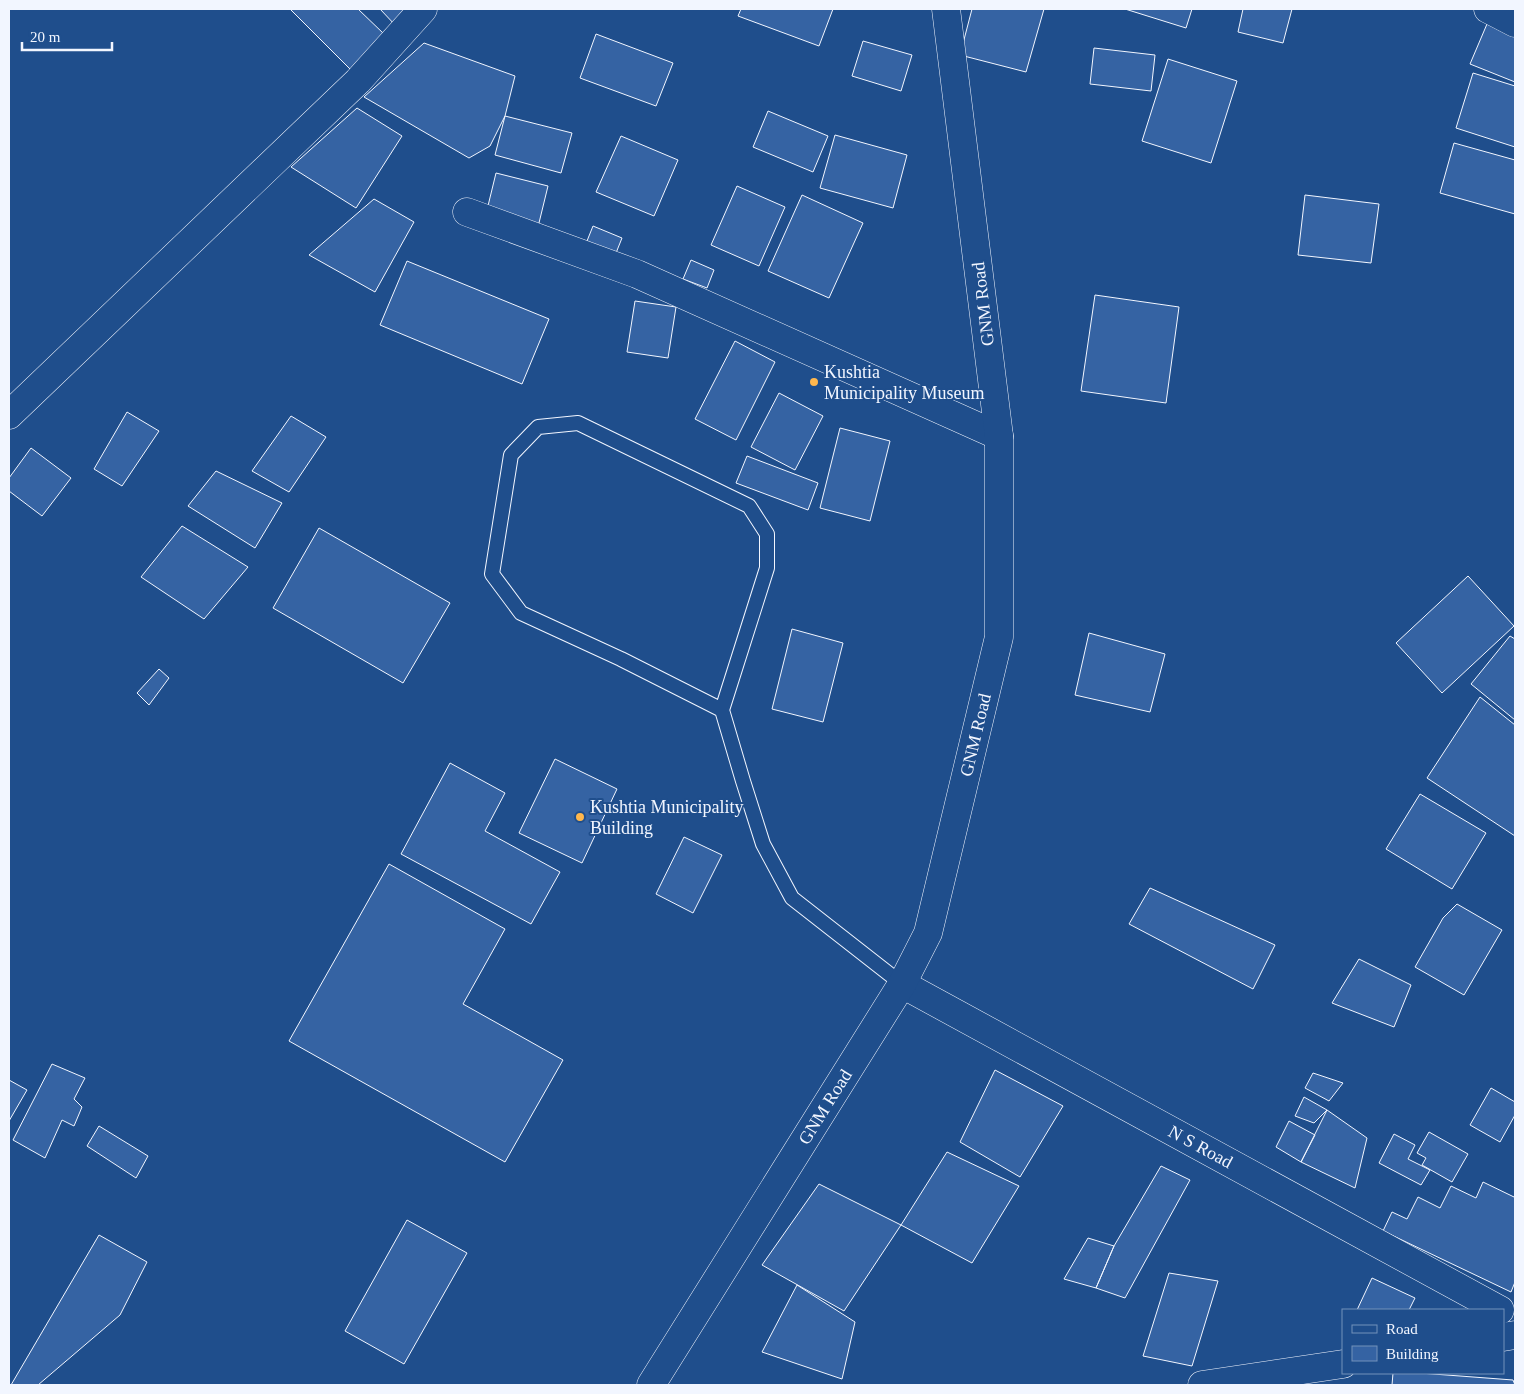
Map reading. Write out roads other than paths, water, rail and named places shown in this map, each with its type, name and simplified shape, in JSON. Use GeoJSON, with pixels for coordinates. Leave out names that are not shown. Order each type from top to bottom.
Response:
{"type":"FeatureCollection","features":[{"type":"Feature","properties":{"kind":"street"},"geometry":{"type":"LineString","coordinates":[[9,415],[358,81],[423,9]]}},
{"type":"Feature","properties":{"kind":"street","name":"GNM Road"},"geometry":{"type":"LineString","coordinates":[[651,1385],[902,984],[928,933],[999,637],[999,436],[946,9]]}},
{"type":"Feature","properties":{"kind":"street"},"geometry":{"type":"LineString","coordinates":[[1488,9],[1515,22]]}},
{"type":"Feature","properties":{"kind":"street"},"geometry":{"type":"LineString","coordinates":[[467,212],[637,274],[999,436]]}},
{"type":"Feature","properties":{"kind":"street","name":"N S Road"},"geometry":{"type":"LineString","coordinates":[[902,984],[1498,1309]]}},
{"type":"Feature","properties":{"kind":"street"},"geometry":{"type":"LineString","coordinates":[[1202,1385],[1342,1364]]}},
{"type":"Feature","properties":{"kind":"lane"},"geometry":{"type":"LineString","coordinates":[[722,710],[621,659],[521,612],[492,574],[511,455],[538,428],[578,423],[749,506],[767,534],[767,568],[722,710],[763,844],[792,898],[902,984]]}},
{"type":"Feature","properties":{"kind":"place","name":"Kushtia Municipality Museum"},"geometry":{"type":"Point","coordinates":[814,382]}},
{"type":"Feature","properties":{"kind":"place","name":"Kushtia Municipality Building"},"geometry":{"type":"Point","coordinates":[580,817]}}]}
